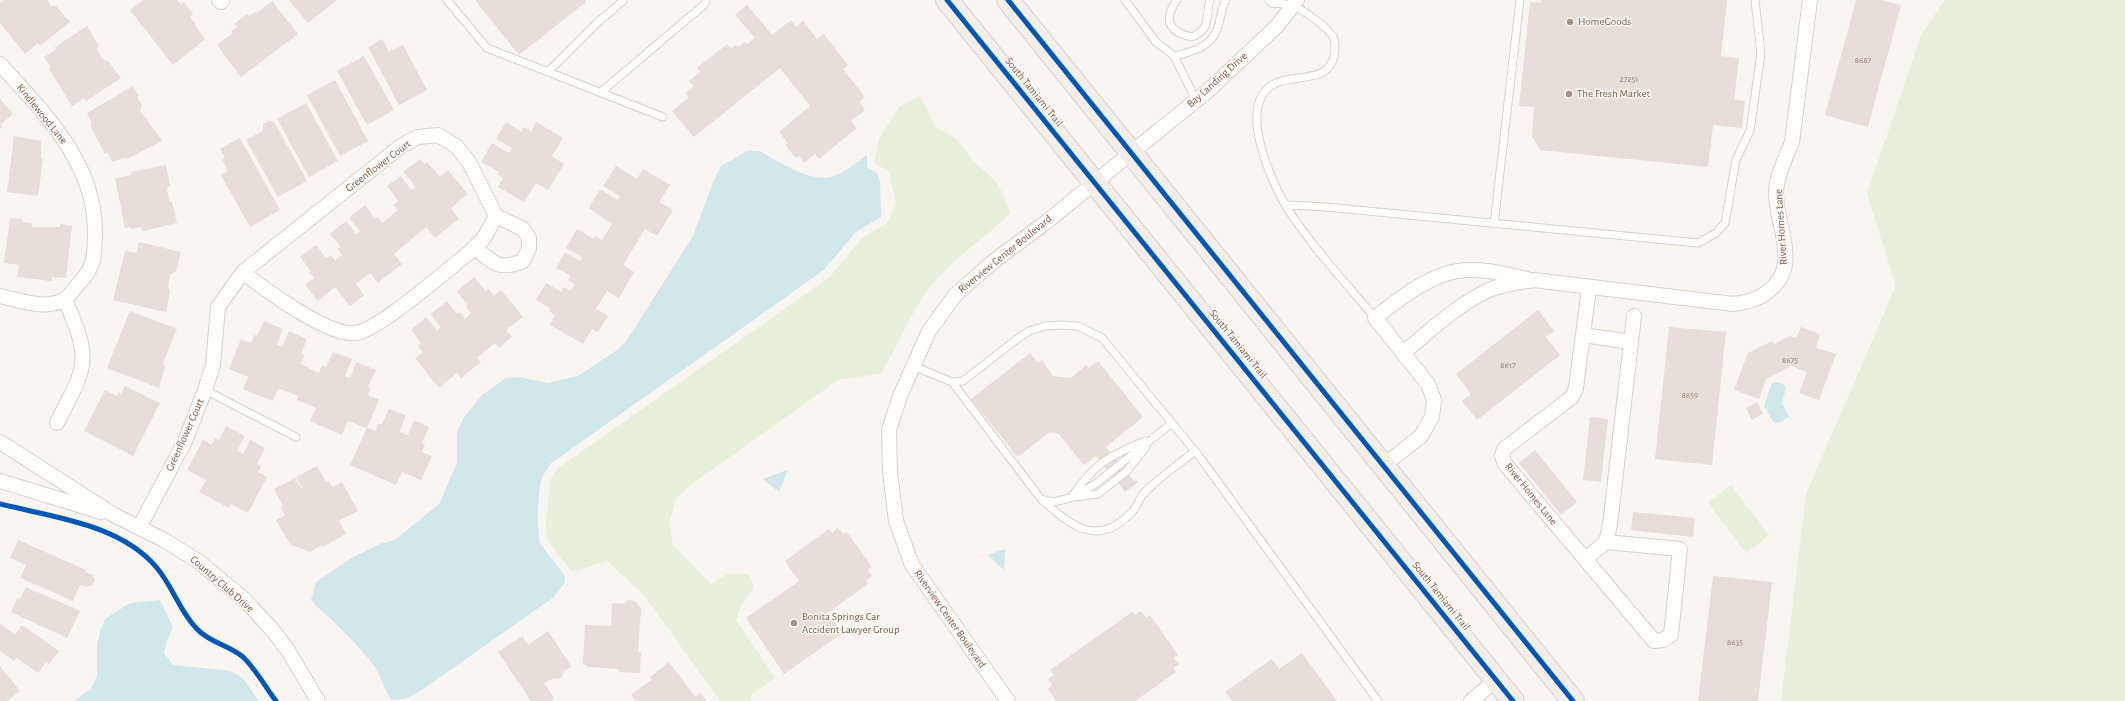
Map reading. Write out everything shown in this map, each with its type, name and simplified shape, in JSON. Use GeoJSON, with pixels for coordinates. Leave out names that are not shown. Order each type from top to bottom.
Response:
{"type":"FeatureCollection","features":[{"type":"Feature","properties":{"kind":"main road","name":"South Tamiami Trail"},"geometry":{"type":"LineString","coordinates":[[946,0],[1095,182],[1513,701]]}},
{"type":"Feature","properties":{"kind":"main road"},"geometry":{"type":"LineString","coordinates":[[1008,0],[1573,701]]}},
{"type":"Feature","properties":{"kind":"street","name":"River Homes Lane"},"geometry":{"type":"LineString","coordinates":[[1404,352],[1469,301],[1490,290],[1534,280],[1589,288],[1733,304],[1752,302],[1769,291],[1781,280],[1786,264],[1776,190],[1783,163],[1792,142],[1810,0]]}},
{"type":"Feature","properties":{"kind":"street","name":"Bay Landing Drive"},"geometry":{"type":"LineString","coordinates":[[1131,154],[1196,100],[1277,26],[1295,3]]}},
{"type":"Feature","properties":{"kind":"street","name":"Kindlewood Lane"},"geometry":{"type":"LineString","coordinates":[[0,64],[62,135],[82,171],[88,189],[95,229],[92,268],[65,299]]}},
{"type":"Feature","properties":{"kind":"street","name":"Greenflower Court"},"geometry":{"type":"LineString","coordinates":[[139,528],[185,441],[213,365],[218,307],[242,272],[401,146],[418,137],[438,136],[456,146],[469,162],[496,216]]}},
{"type":"Feature","properties":{"kind":"street","name":"Riverview Center Boulevard"},"geometry":{"type":"LineString","coordinates":[[1008,701],[912,565],[896,521],[890,472],[890,430],[900,396],[929,331],[956,294],[994,261],[1131,154]]}},
{"type":"Feature","properties":{"kind":"street"},"geometry":{"type":"LineString","coordinates":[[242,272],[274,296],[317,320],[336,330],[356,333],[375,326],[475,247],[484,238],[496,216],[523,229],[529,238],[529,248],[523,261],[514,265],[501,266],[492,262],[475,247]]}},
{"type":"Feature","properties":{"kind":"street"},"geometry":{"type":"LineString","coordinates":[[1383,466],[1421,436],[1432,417],[1434,400],[1428,384],[1404,352],[1375,318],[1405,294],[1425,283],[1465,270],[1484,271],[1534,280]]}},
{"type":"Feature","properties":{"kind":"street","name":"River Homes Lane"},"geometry":{"type":"LineString","coordinates":[[1589,288],[1576,388],[1572,397],[1504,449],[1502,456],[1505,464],[1654,641],[1663,640],[1670,635],[1680,549],[1606,542]]}},
{"type":"Feature","properties":{"kind":"street"},"geometry":{"type":"LineString","coordinates":[[0,296],[46,304],[65,299],[81,346],[82,366],[57,423]]}},
{"type":"Feature","properties":{"kind":"street"},"geometry":{"type":"LineString","coordinates":[[1585,559],[1606,542],[1610,526],[1634,316]]}},
{"type":"Feature","properties":{"kind":"street"},"geometry":{"type":"LineString","coordinates":[[1583,335],[1631,342]]}},
{"type":"Feature","properties":{"kind":"street","name":"Country Club Drive"},"geometry":{"type":"LineString","coordinates":[[0,442],[114,515],[164,540],[193,557],[245,600],[289,652],[318,701]]}},
{"type":"Feature","properties":{"kind":"street","name":"Country Club Drive"},"geometry":{"type":"LineString","coordinates":[[0,481],[114,515]]}},
{"type":"Feature","properties":{"kind":"street"},"geometry":{"type":"LineString","coordinates":[[1471,701],[1496,680]]}},
{"type":"Feature","properties":{"kind":"lane"},"geometry":{"type":"LineString","coordinates":[[447,0],[487,48],[663,116]]}},
{"type":"Feature","properties":{"kind":"lane"},"geometry":{"type":"LineString","coordinates":[[601,92],[705,4],[706,0]]}},
{"type":"Feature","properties":{"kind":"lane"},"geometry":{"type":"LineString","coordinates":[[1125,0],[1156,42],[1174,56],[1196,100]]}},
{"type":"Feature","properties":{"kind":"lane"},"geometry":{"type":"LineString","coordinates":[[1177,0],[1170,10],[1168,17],[1170,22],[1178,32],[1192,37],[1200,33],[1205,28],[1210,0]]}},
{"type":"Feature","properties":{"kind":"lane"},"geometry":{"type":"LineString","coordinates":[[1174,56],[1192,52],[1211,40],[1218,27],[1226,0]]}},
{"type":"Feature","properties":{"kind":"lane"},"geometry":{"type":"LineString","coordinates":[[1270,0],[1272,3],[1295,3],[1326,29],[1333,37],[1335,47],[1334,57],[1330,66],[1309,78],[1277,83],[1268,88],[1260,99],[1256,116],[1258,137],[1273,179],[1286,205],[1302,230],[1375,318]]}},
{"type":"Feature","properties":{"kind":"lane"},"geometry":{"type":"LineString","coordinates":[[1494,224],[1520,0]]}},
{"type":"Feature","properties":{"kind":"lane"},"geometry":{"type":"LineString","coordinates":[[1286,205],[1326,207],[1698,243],[1716,233],[1725,223],[1736,160],[1750,131],[1761,53],[1755,0]]}},
{"type":"Feature","properties":{"kind":"lane"},"geometry":{"type":"LineString","coordinates":[[548,72],[620,1]]}},
{"type":"Feature","properties":{"kind":"lane"},"geometry":{"type":"LineString","coordinates":[[913,366],[952,382],[964,381],[1017,339],[1029,331],[1045,326],[1078,326],[1102,338],[1113,349],[1195,451],[1378,701]]}},
{"type":"Feature","properties":{"kind":"lane"},"geometry":{"type":"LineString","coordinates":[[952,382],[1041,499],[1058,514],[1091,532],[1105,531],[1120,524],[1134,511],[1144,493],[1195,451]]}},
{"type":"Feature","properties":{"kind":"lane"},"geometry":{"type":"LineString","coordinates":[[205,390],[296,437]]}},
{"type":"Feature","properties":{"kind":"lane"},"geometry":{"type":"LineString","coordinates":[[1070,498],[1094,485],[1172,423]]}},
{"type":"Feature","properties":{"kind":"lane"},"geometry":{"type":"LineString","coordinates":[[1041,499],[1053,502],[1098,494],[1126,472],[1153,438]]}},
{"type":"Feature","properties":{"kind":"lane"},"geometry":{"type":"LineString","coordinates":[[1070,498],[1087,474],[1112,455],[1153,438]]}},
{"type":"Feature","properties":{"kind":"green space"},"geometry":{"type":"Polygon","coordinates":[[[1945,0],[2125,0],[2125,701],[1781,701],[1806,494],[1895,288],[1895,282],[1867,194],[1921,35],[1945,0]]]}},
{"type":"Feature","properties":{"kind":"green space"},"geometry":{"type":"Polygon","coordinates":[[[920,96],[936,127],[958,140],[972,160],[995,181],[1003,194],[1010,214],[949,266],[931,286],[917,307],[881,373],[838,380],[696,481],[676,498],[669,524],[673,545],[711,584],[728,574],[748,574],[754,587],[741,606],[736,620],[775,678],[752,694],[751,701],[720,701],[644,595],[607,561],[572,572],[547,540],[546,521],[550,481],[557,469],[830,277],[862,238],[887,223],[896,203],[889,171],[874,163],[879,139],[899,107],[920,96]]]}},
{"type":"Feature","properties":{"kind":"green space"},"geometry":{"type":"Polygon","coordinates":[[[1731,485],[1769,535],[1746,553],[1708,503],[1731,485]]]}},
{"type":"Feature","properties":{"kind":"water"},"geometry":{"type":"Polygon","coordinates":[[[747,151],[762,152],[802,173],[823,178],[840,174],[867,155],[867,167],[878,174],[880,182],[881,217],[856,232],[824,270],[550,464],[542,477],[539,491],[538,531],[541,545],[565,576],[564,584],[554,597],[419,692],[405,699],[391,699],[376,668],[369,659],[311,600],[316,582],[353,557],[380,544],[395,540],[440,503],[457,462],[457,432],[463,419],[482,395],[506,378],[520,377],[547,383],[578,376],[617,350],[627,340],[693,236],[714,180],[721,166],[747,151]]]}},
{"type":"Feature","properties":{"kind":"water"},"geometry":{"type":"Polygon","coordinates":[[[1776,382],[1783,384],[1786,388],[1782,403],[1789,417],[1781,422],[1774,423],[1764,406],[1772,383],[1776,382]]]}},
{"type":"Feature","properties":{"kind":"water"},"geometry":{"type":"Polygon","coordinates":[[[787,470],[779,492],[763,479],[787,470]]]}},
{"type":"Feature","properties":{"kind":"water"},"geometry":{"type":"Polygon","coordinates":[[[1005,549],[1004,570],[987,555],[1005,549]]]}},
{"type":"Feature","properties":{"kind":"water"},"geometry":{"type":"Polygon","coordinates":[[[160,600],[173,627],[167,640],[164,653],[173,665],[230,671],[242,677],[259,701],[73,701],[91,689],[97,676],[97,646],[105,619],[130,603],[160,600]]]}},
{"type":"Feature","properties":{"kind":"building"},"geometry":{"type":"Polygon","coordinates":[[[3,0],[47,0],[51,6],[56,6],[70,22],[40,46],[38,43],[25,54],[0,23],[0,3],[3,0]]]}},
{"type":"Feature","properties":{"kind":"building"},"geometry":{"type":"Polygon","coordinates":[[[143,0],[177,0],[181,4],[184,2],[193,14],[190,17],[205,39],[173,65],[130,10],[143,0]]]}},
{"type":"Feature","properties":{"kind":"building"},"geometry":{"type":"Polygon","coordinates":[[[289,0],[337,0],[308,23],[289,0]]]}},
{"type":"Feature","properties":{"kind":"building"},"geometry":{"type":"Polygon","coordinates":[[[475,0],[585,0],[586,2],[519,55],[475,0]]]}},
{"type":"Feature","properties":{"kind":"building"},"geometry":{"type":"Polygon","coordinates":[[[1541,0],[1727,0],[1721,56],[1739,58],[1734,100],[1745,101],[1742,128],[1713,125],[1708,167],[1540,150],[1532,136],[1534,107],[1519,106],[1530,2],[1540,3],[1541,0]]]}},
{"type":"Feature","properties":{"kind":"building"},"geometry":{"type":"Polygon","coordinates":[[[1856,0],[1881,0],[1901,5],[1868,127],[1825,115],[1856,0]]]}},
{"type":"Feature","properties":{"kind":"building"},"geometry":{"type":"Polygon","coordinates":[[[272,1],[298,34],[241,77],[217,45],[233,33],[231,31],[237,27],[234,24],[247,14],[249,16],[255,12],[257,13],[272,1]]]}},
{"type":"Feature","properties":{"kind":"building"},"geometry":{"type":"Polygon","coordinates":[[[747,5],[772,35],[791,20],[796,27],[803,21],[817,39],[824,34],[848,65],[843,69],[865,97],[859,102],[865,110],[851,121],[857,128],[819,159],[815,154],[804,163],[799,156],[796,158],[785,145],[788,143],[779,132],[810,106],[780,68],[694,137],[672,111],[689,97],[686,93],[694,86],[689,81],[700,72],[697,68],[727,44],[731,49],[736,45],[738,47],[745,42],[747,44],[755,38],[735,15],[747,5]]]}},
{"type":"Feature","properties":{"kind":"building"},"geometry":{"type":"Polygon","coordinates":[[[87,26],[98,45],[97,50],[103,60],[108,61],[121,78],[86,101],[84,98],[72,106],[49,69],[51,67],[44,57],[56,50],[55,47],[87,26]]]}},
{"type":"Feature","properties":{"kind":"building"},"geometry":{"type":"Polygon","coordinates":[[[382,39],[389,52],[403,45],[427,90],[399,105],[368,47],[382,39]]]}},
{"type":"Feature","properties":{"kind":"building"},"geometry":{"type":"Polygon","coordinates":[[[364,56],[394,110],[367,125],[337,71],[364,56]]]}},
{"type":"Feature","properties":{"kind":"building"},"geometry":{"type":"Polygon","coordinates":[[[335,80],[368,141],[340,156],[307,95],[335,80]]]}},
{"type":"Feature","properties":{"kind":"building"},"geometry":{"type":"Polygon","coordinates":[[[133,86],[142,105],[140,110],[162,141],[127,159],[126,157],[112,162],[108,153],[105,154],[90,125],[92,124],[87,113],[133,86]]]}},
{"type":"Feature","properties":{"kind":"building"},"geometry":{"type":"Polygon","coordinates":[[[0,99],[13,114],[0,125],[0,99]]]}},
{"type":"Feature","properties":{"kind":"building"},"geometry":{"type":"Polygon","coordinates":[[[306,103],[338,161],[309,177],[277,119],[306,103]]]}},
{"type":"Feature","properties":{"kind":"building"},"geometry":{"type":"Polygon","coordinates":[[[269,121],[274,122],[307,181],[278,197],[246,140],[263,131],[263,124],[269,121]]]}},
{"type":"Feature","properties":{"kind":"building"},"geometry":{"type":"Polygon","coordinates":[[[506,122],[521,132],[524,127],[531,132],[536,122],[563,138],[552,156],[564,164],[548,190],[536,183],[524,202],[498,187],[503,178],[497,174],[499,172],[481,162],[492,143],[509,153],[512,148],[496,139],[506,122]]]}},
{"type":"Feature","properties":{"kind":"building"},"geometry":{"type":"Polygon","coordinates":[[[14,136],[41,141],[41,158],[43,158],[38,196],[7,192],[14,136]]]}},
{"type":"Feature","properties":{"kind":"building"},"geometry":{"type":"Polygon","coordinates":[[[240,138],[280,210],[250,227],[221,175],[228,171],[222,159],[225,158],[220,149],[240,138]]]}},
{"type":"Feature","properties":{"kind":"building"},"geometry":{"type":"Polygon","coordinates":[[[420,159],[424,164],[427,162],[440,177],[448,170],[468,194],[451,208],[459,219],[435,238],[426,227],[394,254],[402,264],[378,283],[370,273],[356,284],[364,295],[350,306],[335,287],[318,301],[305,285],[314,278],[309,272],[311,271],[300,257],[316,245],[326,258],[331,255],[335,261],[342,255],[337,249],[341,247],[330,234],[346,221],[356,234],[360,231],[349,218],[365,205],[375,219],[378,217],[382,223],[398,210],[393,205],[398,201],[387,186],[401,176],[411,190],[416,187],[403,172],[420,159]]]}},
{"type":"Feature","properties":{"kind":"building"},"geometry":{"type":"Polygon","coordinates":[[[166,165],[170,185],[167,188],[169,201],[172,202],[177,223],[142,231],[141,227],[131,229],[131,227],[125,228],[115,178],[132,175],[131,172],[166,165]]]}},
{"type":"Feature","properties":{"kind":"building"},"geometry":{"type":"Polygon","coordinates":[[[616,166],[637,179],[643,169],[670,185],[659,202],[673,210],[657,236],[645,229],[623,265],[634,272],[619,298],[607,291],[596,309],[608,316],[598,332],[592,329],[583,344],[550,325],[555,315],[549,311],[550,308],[536,300],[546,283],[561,292],[564,287],[570,291],[575,284],[568,280],[571,276],[556,268],[565,252],[580,261],[582,257],[566,248],[577,229],[594,239],[595,236],[602,240],[612,224],[589,208],[600,189],[618,200],[620,196],[603,186],[616,166]]]}},
{"type":"Feature","properties":{"kind":"building"},"geometry":{"type":"Polygon","coordinates":[[[10,218],[22,219],[22,222],[31,223],[33,227],[60,227],[60,224],[72,226],[66,278],[52,277],[51,281],[17,277],[19,265],[4,263],[10,218]]]}},
{"type":"Feature","properties":{"kind":"building"},"geometry":{"type":"Polygon","coordinates":[[[139,242],[181,252],[176,271],[170,275],[168,286],[170,291],[166,312],[113,300],[125,251],[136,253],[139,242]]]}},
{"type":"Feature","properties":{"kind":"building"},"geometry":{"type":"Polygon","coordinates":[[[474,277],[486,292],[489,289],[494,296],[501,290],[523,317],[506,330],[512,337],[499,348],[495,343],[477,358],[481,362],[461,378],[457,373],[439,388],[415,358],[423,352],[418,346],[421,343],[411,330],[426,317],[437,330],[441,327],[431,314],[447,301],[457,314],[460,312],[465,319],[471,313],[466,307],[468,306],[457,291],[474,277]]]}},
{"type":"Feature","properties":{"kind":"building"},"geometry":{"type":"Polygon","coordinates":[[[1538,310],[1554,331],[1546,337],[1560,355],[1477,420],[1462,401],[1471,394],[1456,374],[1538,310]]]}},
{"type":"Feature","properties":{"kind":"building"},"geometry":{"type":"Polygon","coordinates":[[[130,311],[177,329],[163,363],[165,367],[159,388],[107,368],[130,311]]]}},
{"type":"Feature","properties":{"kind":"building"},"geometry":{"type":"Polygon","coordinates":[[[264,321],[283,329],[277,344],[282,347],[289,331],[307,339],[301,354],[304,355],[301,364],[319,373],[322,365],[326,367],[333,352],[352,359],[345,376],[350,378],[356,362],[376,370],[368,387],[371,388],[368,395],[379,400],[367,428],[348,421],[342,435],[310,421],[316,408],[297,400],[298,396],[278,388],[273,401],[243,389],[248,377],[229,369],[241,339],[251,343],[254,335],[257,336],[264,321]]]}},
{"type":"Feature","properties":{"kind":"building"},"geometry":{"type":"Polygon","coordinates":[[[1669,327],[1726,332],[1712,465],[1655,459],[1669,327]]]}},
{"type":"Feature","properties":{"kind":"building"},"geometry":{"type":"Polygon","coordinates":[[[1801,327],[1820,334],[1816,348],[1836,354],[1819,400],[1799,393],[1807,372],[1791,366],[1766,379],[1759,399],[1734,390],[1748,353],[1772,341],[1774,344],[1790,336],[1796,338],[1801,327]]]}},
{"type":"Feature","properties":{"kind":"building"},"geometry":{"type":"Polygon","coordinates":[[[1030,353],[1038,363],[1042,360],[1053,376],[1071,378],[1086,365],[1089,368],[1098,361],[1143,417],[1106,447],[1134,481],[1136,480],[1138,482],[1125,492],[1096,456],[1084,465],[1059,434],[1050,432],[1019,456],[1016,455],[971,399],[1030,353]]]}},
{"type":"Feature","properties":{"kind":"building"},"geometry":{"type":"Polygon","coordinates":[[[125,386],[160,403],[133,456],[84,431],[105,390],[117,396],[119,392],[121,394],[125,386]]]}},
{"type":"Feature","properties":{"kind":"building"},"geometry":{"type":"Polygon","coordinates":[[[1757,402],[1763,414],[1752,420],[1746,408],[1757,402]]]}},
{"type":"Feature","properties":{"kind":"building"},"geometry":{"type":"Polygon","coordinates":[[[389,409],[406,415],[399,432],[408,435],[414,420],[429,427],[422,443],[425,444],[422,452],[432,456],[421,480],[402,472],[396,485],[350,465],[367,428],[376,431],[378,424],[382,424],[389,409]]]}},
{"type":"Feature","properties":{"kind":"building"},"geometry":{"type":"Polygon","coordinates":[[[1590,417],[1608,419],[1601,482],[1583,480],[1590,417]]]}},
{"type":"Feature","properties":{"kind":"building"},"geometry":{"type":"Polygon","coordinates":[[[226,426],[245,436],[237,451],[243,454],[250,440],[265,448],[257,464],[261,466],[258,472],[267,477],[248,513],[231,504],[229,508],[199,492],[206,480],[187,470],[203,440],[212,445],[215,438],[219,440],[226,426]]]}},
{"type":"Feature","properties":{"kind":"building"},"geometry":{"type":"Polygon","coordinates":[[[1535,450],[1577,502],[1561,515],[1519,463],[1535,450]]]}},
{"type":"Feature","properties":{"kind":"building"},"geometry":{"type":"Polygon","coordinates":[[[317,466],[326,482],[329,481],[332,487],[342,482],[358,511],[339,521],[346,534],[323,547],[322,545],[310,552],[290,544],[276,520],[285,515],[281,508],[283,506],[274,489],[295,478],[305,494],[296,477],[317,466]]]}},
{"type":"Feature","properties":{"kind":"building"},"geometry":{"type":"Polygon","coordinates":[[[1633,512],[1695,518],[1693,537],[1631,530],[1633,512]]]}},
{"type":"Feature","properties":{"kind":"building"},"geometry":{"type":"Polygon","coordinates":[[[838,528],[843,534],[847,532],[872,567],[868,570],[872,576],[866,581],[868,584],[825,615],[827,618],[829,614],[843,633],[784,674],[746,618],[799,581],[785,561],[829,529],[832,533],[838,528]]]}},
{"type":"Feature","properties":{"kind":"building"},"geometry":{"type":"Polygon","coordinates":[[[18,540],[86,570],[85,572],[92,575],[95,580],[92,585],[86,587],[80,585],[73,601],[20,578],[26,565],[10,558],[18,540]]]}},
{"type":"Feature","properties":{"kind":"building"},"geometry":{"type":"Polygon","coordinates":[[[1713,576],[1772,582],[1758,701],[1698,701],[1713,576]]]}},
{"type":"Feature","properties":{"kind":"building"},"geometry":{"type":"Polygon","coordinates":[[[26,587],[80,611],[67,638],[11,612],[17,598],[20,599],[26,587]]]}},
{"type":"Feature","properties":{"kind":"building"},"geometry":{"type":"Polygon","coordinates":[[[628,600],[635,601],[641,608],[638,652],[641,652],[640,673],[619,672],[619,669],[587,667],[587,665],[583,665],[585,625],[611,626],[612,603],[624,604],[628,600]]]}},
{"type":"Feature","properties":{"kind":"building"},"geometry":{"type":"Polygon","coordinates":[[[1141,611],[1146,618],[1150,615],[1178,655],[1174,658],[1179,664],[1173,668],[1176,672],[1135,701],[1056,701],[1048,689],[1052,685],[1048,679],[1054,675],[1050,670],[1132,612],[1135,615],[1141,611]]]}},
{"type":"Feature","properties":{"kind":"building"},"geometry":{"type":"Polygon","coordinates":[[[0,624],[15,634],[22,625],[59,651],[49,664],[46,662],[38,673],[17,658],[14,661],[0,651],[0,624]]]}},
{"type":"Feature","properties":{"kind":"building"},"geometry":{"type":"Polygon","coordinates":[[[548,631],[571,666],[563,672],[563,675],[559,679],[554,678],[544,683],[554,698],[550,701],[531,701],[498,652],[522,636],[528,645],[548,631]]]}},
{"type":"Feature","properties":{"kind":"building"},"geometry":{"type":"Polygon","coordinates":[[[1302,653],[1337,701],[1232,701],[1225,692],[1272,659],[1279,669],[1302,653]]]}},
{"type":"Feature","properties":{"kind":"building"},"geometry":{"type":"Polygon","coordinates":[[[669,662],[695,697],[700,692],[707,701],[636,701],[631,695],[652,679],[650,677],[669,662]]]}},
{"type":"Feature","properties":{"kind":"building"},"geometry":{"type":"Polygon","coordinates":[[[0,666],[20,691],[7,701],[0,701],[0,666]]]}},
{"type":"Feature","properties":{"kind":"cycle path"},"geometry":{"type":"LineString","coordinates":[[947,0],[1513,701]]}},
{"type":"Feature","properties":{"kind":"cycle path"},"geometry":{"type":"LineString","coordinates":[[1008,0],[1573,701]]}},
{"type":"Feature","properties":{"kind":"cycle path"},"geometry":{"type":"LineString","coordinates":[[0,504],[84,524],[125,541],[142,553],[163,575],[186,615],[197,629],[208,638],[243,657],[256,672],[276,701]]}},
{"type":"Feature","properties":{"kind":"place","name":"HomeGoods"},"geometry":{"type":"Point","coordinates":[1570,22]}},
{"type":"Feature","properties":{"kind":"place","name":"The Fresh Market"},"geometry":{"type":"Point","coordinates":[1569,94]}},
{"type":"Feature","properties":{"kind":"place","name":"Bonita Springs Car Accident Lawyer Group"},"geometry":{"type":"Point","coordinates":[794,623]}}]}
